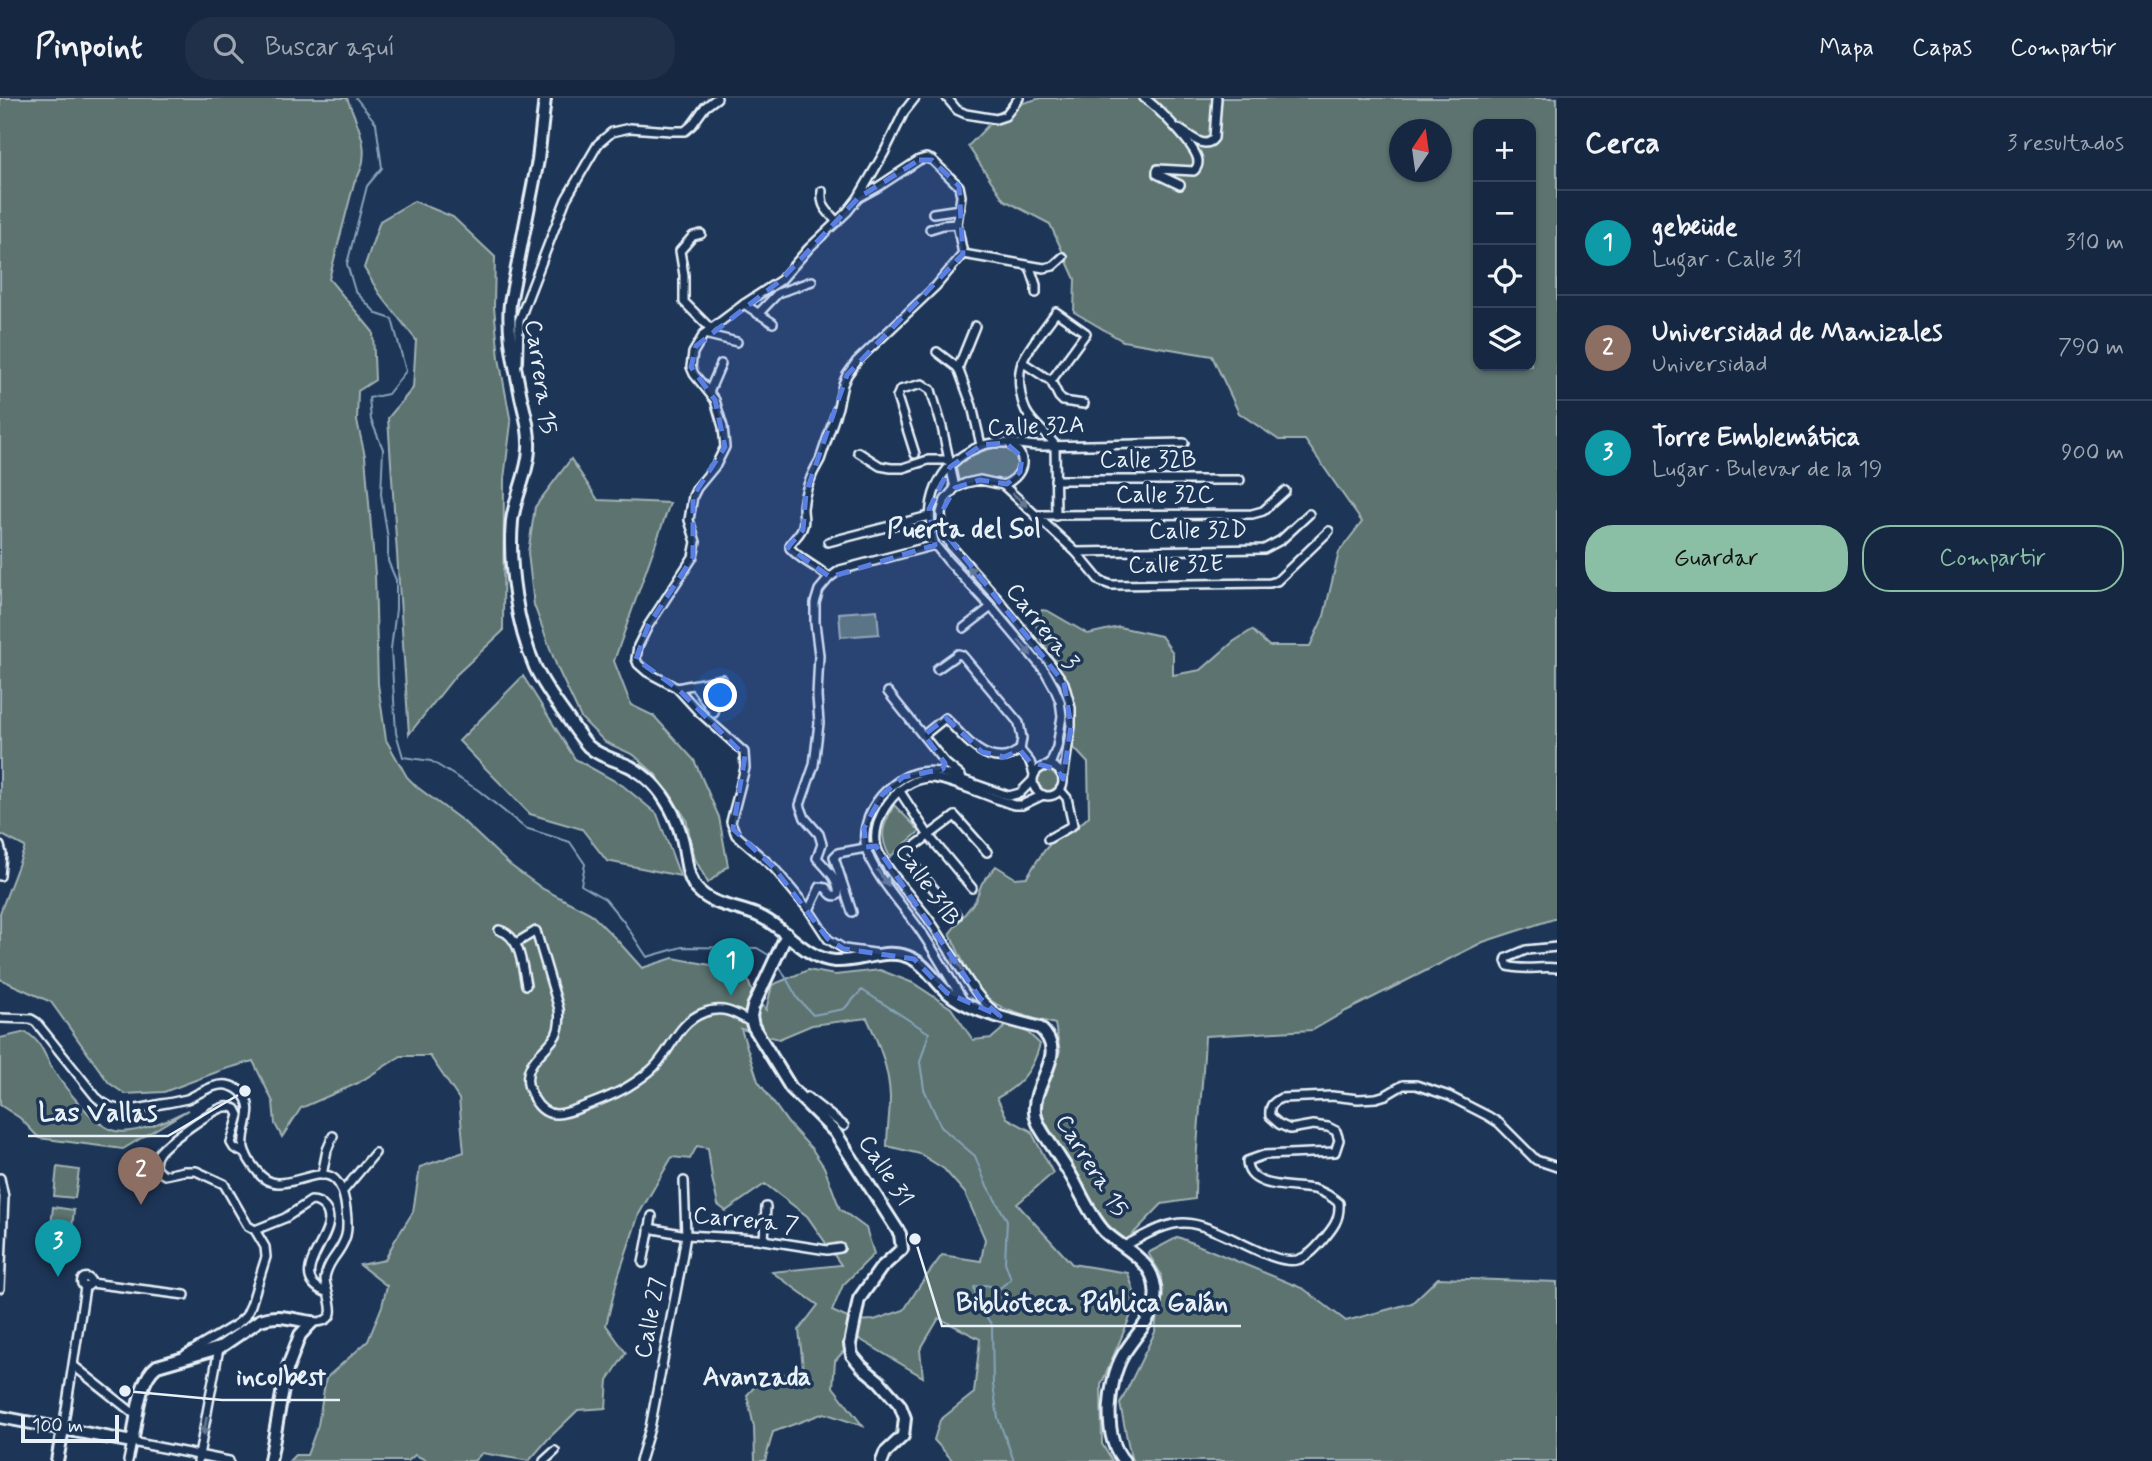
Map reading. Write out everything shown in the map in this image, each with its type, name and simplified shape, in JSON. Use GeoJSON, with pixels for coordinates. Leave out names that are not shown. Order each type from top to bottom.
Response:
{"type":"FeatureCollection","features":[{"type":"Feature","properties":{"kind":"main road","name":"Carrera 15"},"geometry":{"type":"LineString","coordinates":[[545,98],[538,160],[508,325],[529,430],[529,452],[524,480],[513,518],[512,556],[524,633],[535,667],[559,706],[589,746],[598,753],[633,768],[652,783],[663,797],[682,836],[690,878],[699,892],[715,902],[761,916],[786,937],[826,960],[838,961],[882,954],[898,954],[914,959],[947,993],[965,1004],[1040,1028],[1048,1035],[1052,1046],[1051,1060],[1037,1098],[1035,1111],[1038,1125],[1074,1180],[1088,1210],[1105,1231],[1146,1265],[1154,1282],[1155,1300],[1144,1326],[1123,1355],[1110,1398],[1110,1430],[1117,1454],[1124,1461]]}},
{"type":"Feature","properties":{"kind":"main road"},"geometry":{"type":"LineString","coordinates":[[752,1023],[753,1007],[786,937]]}},
{"type":"Feature","properties":{"kind":"main road","name":"Calle 31"},"geometry":{"type":"LineString","coordinates":[[752,1023],[791,1088],[835,1132],[900,1234],[902,1249],[881,1268],[859,1299],[850,1344],[852,1355],[879,1381],[903,1411],[904,1436],[885,1453],[882,1461]]}},
{"type":"Feature","properties":{"kind":"main road"},"geometry":{"type":"LineString","coordinates":[[0,1417],[132,1442],[146,1376],[157,1366],[219,1348],[268,1317],[282,1316],[312,1322]]}},
{"type":"Feature","properties":{"kind":"main road"},"geometry":{"type":"LineString","coordinates":[[296,1320],[300,1335]]}},
{"type":"Feature","properties":{"kind":"main road"},"geometry":{"type":"LineString","coordinates":[[270,1461],[286,1372],[300,1335],[312,1322]]}},
{"type":"Feature","properties":{"kind":"main road"},"geometry":{"type":"LineString","coordinates":[[57,1461],[63,1429]]}},
{"type":"Feature","properties":{"kind":"street"},"geometry":{"type":"LineString","coordinates":[[517,377],[519,321],[566,199],[598,144],[612,132],[630,128],[685,131],[705,107],[718,98]]}},
{"type":"Feature","properties":{"kind":"street"},"geometry":{"type":"LineString","coordinates":[[882,954],[844,949],[828,939],[809,910],[768,861],[743,843],[733,829],[732,814],[745,768],[744,752],[677,688],[638,664],[637,653],[648,626],[693,557],[696,542],[689,520],[693,496],[723,452],[723,427],[715,400],[694,374],[691,367],[693,353],[704,334],[781,280],[858,198],[904,112],[915,98]]}},
{"type":"Feature","properties":{"kind":"street"},"geometry":{"type":"LineString","coordinates":[[947,98],[957,110],[966,114],[996,119],[1005,117],[1019,98]]}},
{"type":"Feature","properties":{"kind":"street"},"geometry":{"type":"LineString","coordinates":[[1144,98],[1156,106],[1198,157],[1194,171],[1158,169],[1157,174],[1180,185]]}},
{"type":"Feature","properties":{"kind":"street"},"geometry":{"type":"LineString","coordinates":[[1172,125],[1201,143],[1212,142],[1217,98]]}},
{"type":"Feature","properties":{"kind":"street"},"geometry":{"type":"LineString","coordinates":[[858,198],[919,160],[932,160],[959,186],[961,196],[957,224],[963,254]]}},
{"type":"Feature","properties":{"kind":"street"},"geometry":{"type":"LineString","coordinates":[[822,191],[821,202],[837,222]]}},
{"type":"Feature","properties":{"kind":"street"},"geometry":{"type":"LineString","coordinates":[[933,213],[960,209]]}},
{"type":"Feature","properties":{"kind":"street"},"geometry":{"type":"LineString","coordinates":[[930,229],[957,224]]}},
{"type":"Feature","properties":{"kind":"street"},"geometry":{"type":"LineString","coordinates":[[701,234],[693,236],[680,251],[684,275],[682,297],[688,308],[711,329]]}},
{"type":"Feature","properties":{"kind":"street"},"geometry":{"type":"LineString","coordinates":[[963,254],[1044,268],[1063,257]]}},
{"type":"Feature","properties":{"kind":"street"},"geometry":{"type":"LineString","coordinates":[[829,578],[799,558],[790,545],[803,530],[806,493],[838,407],[842,384],[857,361],[936,286],[963,254]]}},
{"type":"Feature","properties":{"kind":"street"},"geometry":{"type":"LineString","coordinates":[[1030,267],[1037,293]]}},
{"type":"Feature","properties":{"kind":"street"},"geometry":{"type":"LineString","coordinates":[[758,314],[778,293],[812,281]]}},
{"type":"Feature","properties":{"kind":"street"},"geometry":{"type":"LineString","coordinates":[[744,304],[773,323]]}},
{"type":"Feature","properties":{"kind":"street"},"geometry":{"type":"LineString","coordinates":[[1051,381],[1086,332],[1056,312],[1022,362],[1020,394],[1026,412],[1055,445],[1056,516]]}},
{"type":"Feature","properties":{"kind":"street"},"geometry":{"type":"LineString","coordinates":[[958,368],[975,326]]}},
{"type":"Feature","properties":{"kind":"street"},"geometry":{"type":"LineString","coordinates":[[704,334],[737,342]]}},
{"type":"Feature","properties":{"kind":"street"},"geometry":{"type":"LineString","coordinates":[[937,352],[958,368],[972,406],[981,445]]}},
{"type":"Feature","properties":{"kind":"street"},"geometry":{"type":"LineString","coordinates":[[1022,362],[1051,381],[1063,401],[1084,404]]}},
{"type":"Feature","properties":{"kind":"street"},"geometry":{"type":"LineString","coordinates":[[709,392],[721,364]]}},
{"type":"Feature","properties":{"kind":"street"},"geometry":{"type":"LineString","coordinates":[[915,454],[897,393],[922,384],[931,390],[955,488],[981,480],[1003,485],[1013,481],[1023,461],[1015,448],[1006,443]]}},
{"type":"Feature","properties":{"kind":"street"},"geometry":{"type":"LineString","coordinates":[[1041,446],[1043,432]]}},
{"type":"Feature","properties":{"kind":"street","name":"Calle 32A"},"geometry":{"type":"LineString","coordinates":[[929,516],[935,489],[950,463],[981,445],[1184,443]]}},
{"type":"Feature","properties":{"kind":"street","name":"Calle 32A"},"geometry":{"type":"LineString","coordinates":[[858,452],[880,466],[891,468],[903,468],[928,460],[950,463]]}},
{"type":"Feature","properties":{"kind":"street","name":"Calle 32B"},"geometry":{"type":"LineString","coordinates":[[1055,480],[1240,480]]}},
{"type":"Feature","properties":{"kind":"street","name":"Calle 32E"},"geometry":{"type":"LineString","coordinates":[[1003,485],[1076,552],[1100,581],[1111,585],[1270,583],[1277,581],[1329,531]]}},
{"type":"Feature","properties":{"kind":"street","name":"Carrera 3"},"geometry":{"type":"LineString","coordinates":[[955,488],[945,500],[940,513],[942,529],[950,545],[993,593],[1064,683],[1071,708],[1071,726],[1063,779]]}},
{"type":"Feature","properties":{"kind":"street","name":"Calle 32C"},"geometry":{"type":"LineString","coordinates":[[1037,515],[1252,514],[1263,511],[1285,491]]}},
{"type":"Feature","properties":{"kind":"street","name":"Calle 32D"},"geometry":{"type":"LineString","coordinates":[[1076,552],[1264,549],[1281,540],[1309,514]]}},
{"type":"Feature","properties":{"kind":"street"},"geometry":{"type":"LineString","coordinates":[[828,541],[929,516]]}},
{"type":"Feature","properties":{"kind":"street","name":"Carrera 3"},"geometry":{"type":"LineString","coordinates":[[929,516],[935,545],[1045,671],[1060,701],[1060,731],[1048,765]]}},
{"type":"Feature","properties":{"kind":"street"},"geometry":{"type":"LineString","coordinates":[[809,910],[820,887],[826,888],[835,897],[839,892],[836,881],[817,858],[822,844],[800,805],[814,765],[819,723],[819,655],[815,603],[819,590],[829,578],[841,570],[935,545]]}},
{"type":"Feature","properties":{"kind":"street"},"geometry":{"type":"LineString","coordinates":[[964,628],[991,607]]}},
{"type":"Feature","properties":{"kind":"street"},"geometry":{"type":"LineString","coordinates":[[937,669],[958,654],[962,655],[1019,723],[1022,738],[1020,750],[1030,762],[1034,788],[1043,796]]}},
{"type":"Feature","properties":{"kind":"street"},"geometry":{"type":"LineString","coordinates":[[677,688],[722,679]]}},
{"type":"Feature","properties":{"kind":"street"},"geometry":{"type":"LineString","coordinates":[[695,686],[714,713]]}},
{"type":"Feature","properties":{"kind":"street"},"geometry":{"type":"LineString","coordinates":[[888,692],[945,763],[964,779]]}},
{"type":"Feature","properties":{"kind":"street"},"geometry":{"type":"LineString","coordinates":[[924,735],[946,718],[982,752],[1004,757],[1020,750]]}},
{"type":"Feature","properties":{"kind":"street"},"geometry":{"type":"LineString","coordinates":[[900,791],[916,781],[933,778],[1014,805],[1022,805],[1043,796],[1054,795],[1060,790],[1063,779],[1060,771],[1048,765],[1030,762]]}},
{"type":"Feature","properties":{"kind":"street"},"geometry":{"type":"LineString","coordinates":[[940,772],[945,763]]}},
{"type":"Feature","properties":{"kind":"street"},"geometry":{"type":"LineString","coordinates":[[1033,778],[1037,769],[1048,765]]}},
{"type":"Feature","properties":{"kind":"street","name":"Calle 31B"},"geometry":{"type":"LineString","coordinates":[[965,1004],[922,934],[874,866],[866,848],[864,828],[882,794],[912,772],[940,772],[1009,796],[1020,793],[1033,778]]}},
{"type":"Feature","properties":{"kind":"street"},"geometry":{"type":"LineString","coordinates":[[894,784],[929,836],[972,888]]}},
{"type":"Feature","properties":{"kind":"street"},"geometry":{"type":"LineString","coordinates":[[1048,839],[1073,825],[1067,798],[1060,790]]}},
{"type":"Feature","properties":{"kind":"street","name":"Calle 31B"},"geometry":{"type":"LineString","coordinates":[[900,791],[881,816],[876,831],[876,846],[883,860],[931,922],[980,998],[1000,1016]]}},
{"type":"Feature","properties":{"kind":"street"},"geometry":{"type":"LineString","coordinates":[[957,916],[904,855],[954,816],[987,852]]}},
{"type":"Feature","properties":{"kind":"street"},"geometry":{"type":"LineString","coordinates":[[0,846],[0,876]]}},
{"type":"Feature","properties":{"kind":"street"},"geometry":{"type":"LineString","coordinates":[[852,912],[834,857],[838,852],[876,846]]}},
{"type":"Feature","properties":{"kind":"street"},"geometry":{"type":"LineString","coordinates":[[499,930],[516,943],[526,985]]}},
{"type":"Feature","properties":{"kind":"street"},"geometry":{"type":"LineString","coordinates":[[516,943],[536,931],[559,1009],[560,1022],[556,1035],[537,1056],[528,1072],[528,1084],[532,1094],[539,1107],[550,1113],[562,1114],[623,1092],[651,1071],[677,1034],[696,1016],[726,1009],[752,1023]]}},
{"type":"Feature","properties":{"kind":"street"},"geometry":{"type":"LineString","coordinates":[[1557,947],[1525,950],[1506,961],[1508,966],[1516,969],[1557,968]]}},
{"type":"Feature","properties":{"kind":"street"},"geometry":{"type":"LineString","coordinates":[[0,1018],[31,1019],[96,1097],[115,1110],[134,1110],[186,1099],[221,1085],[236,1088],[244,1095],[249,1105],[244,1143],[246,1154],[258,1173],[272,1182],[322,1175],[335,1179],[344,1190],[347,1235],[326,1272],[331,1313],[323,1321],[312,1322]]}},
{"type":"Feature","properties":{"kind":"street"},"geometry":{"type":"LineString","coordinates":[[1124,1246],[1167,1225],[1185,1223],[1208,1228],[1282,1260],[1297,1260],[1313,1252],[1338,1222],[1339,1203],[1328,1194],[1312,1189],[1285,1187],[1253,1177],[1247,1169],[1247,1160],[1264,1155],[1335,1152],[1339,1140],[1336,1131],[1328,1127],[1313,1125],[1290,1129],[1279,1124],[1270,1116],[1269,1108],[1280,1098],[1332,1097],[1358,1100],[1377,1098],[1403,1085],[1416,1085],[1449,1096],[1488,1116],[1499,1123],[1536,1160],[1557,1167]]}},
{"type":"Feature","properties":{"kind":"street"},"geometry":{"type":"LineString","coordinates":[[791,1088],[802,1092],[844,1126]]}},
{"type":"Feature","properties":{"kind":"street"},"geometry":{"type":"LineString","coordinates":[[178,1359],[237,1324],[249,1311],[266,1257],[265,1247],[255,1230],[248,1226],[224,1184],[196,1171],[160,1174],[154,1166],[157,1156],[190,1128],[224,1107],[232,1107],[238,1111],[239,1119],[230,1143],[233,1148],[246,1154]]}},
{"type":"Feature","properties":{"kind":"street"},"geometry":{"type":"LineString","coordinates":[[322,1175],[333,1136]]}},
{"type":"Feature","properties":{"kind":"street"},"geometry":{"type":"LineString","coordinates":[[344,1190],[375,1153]]}},
{"type":"Feature","properties":{"kind":"street"},"geometry":{"type":"LineString","coordinates":[[0,1178],[4,1197],[0,1288]]}},
{"type":"Feature","properties":{"kind":"street","name":"Calle 27"},"geometry":{"type":"LineString","coordinates":[[640,1461],[650,1428],[685,1235],[684,1181]]}},
{"type":"Feature","properties":{"kind":"street"},"geometry":{"type":"LineString","coordinates":[[255,1230],[285,1218],[311,1200],[326,1208],[329,1215],[328,1226],[309,1273],[316,1286],[328,1293]]}},
{"type":"Feature","properties":{"kind":"street"},"geometry":{"type":"LineString","coordinates":[[764,1240],[766,1207]]}},
{"type":"Feature","properties":{"kind":"street"},"geometry":{"type":"LineString","coordinates":[[643,1263],[652,1216]]}},
{"type":"Feature","properties":{"kind":"street","name":"Carrera 7"},"geometry":{"type":"LineString","coordinates":[[649,1228],[685,1235],[764,1240],[827,1250],[840,1248]]}},
{"type":"Feature","properties":{"kind":"street"},"geometry":{"type":"LineString","coordinates":[[63,1429],[88,1285],[185,1296]]}},
{"type":"Feature","properties":{"kind":"street"},"geometry":{"type":"LineString","coordinates":[[199,1458],[219,1348]]}},
{"type":"Feature","properties":{"kind":"street"},"geometry":{"type":"LineString","coordinates":[[74,1366],[138,1417]]}},
{"type":"Feature","properties":{"kind":"street"},"geometry":{"type":"LineString","coordinates":[[128,1461],[132,1442],[199,1458],[229,1461]]}},
{"type":"Feature","properties":{"kind":"street"},"geometry":{"type":"LineString","coordinates":[[544,1461],[555,1451]]}},
{"type":"Feature","properties":{"kind":"highlighted area"},"geometry":{"type":"Polygon","coordinates":[[[919,160],[932,160],[959,186],[963,254],[847,375],[806,493],[803,530],[788,547],[830,577],[935,545],[929,509],[950,467],[981,445],[1006,443],[1022,457],[1020,472],[1007,484],[980,480],[955,488],[941,513],[942,529],[1064,683],[1071,726],[1063,779],[1057,769],[1030,762],[1020,750],[1004,757],[982,752],[946,718],[924,735],[945,763],[943,769],[903,777],[882,795],[864,828],[866,847],[876,846],[980,998],[1000,1016],[947,993],[914,959],[844,949],[828,939],[774,868],[733,829],[745,756],[678,689],[636,659],[648,626],[693,557],[693,496],[725,447],[715,400],[691,367],[696,346],[781,280],[858,198],[919,160]]]}},
{"type":"Feature","properties":{"kind":"green space"},"geometry":{"type":"Polygon","coordinates":[[[0,98],[347,98],[362,141],[363,162],[354,183],[329,279],[373,332],[375,380],[358,391],[357,421],[365,456],[375,574],[378,684],[386,740],[407,777],[417,787],[464,822],[510,865],[543,889],[590,913],[642,968],[673,958],[727,968],[744,968],[751,989],[766,1010],[772,985],[808,970],[835,975],[880,970],[913,983],[951,1008],[973,1040],[992,1038],[1007,1025],[1026,1031],[1040,1044],[1034,1062],[1025,1076],[997,1098],[1007,1118],[1031,1131],[1053,1173],[1017,1204],[1072,1264],[1128,1273],[1137,1301],[1101,1385],[1102,1444],[1112,1461],[953,1461],[934,1440],[940,1420],[974,1393],[980,1339],[939,1318],[920,1350],[923,1377],[856,1337],[835,1361],[833,1387],[863,1426],[824,1413],[773,1432],[765,1461],[755,1461],[754,1427],[747,1395],[758,1383],[803,1368],[799,1330],[818,1305],[772,1272],[841,1265],[807,1216],[765,1184],[726,1211],[718,1205],[708,1148],[697,1146],[690,1159],[672,1157],[639,1214],[618,1277],[606,1325],[626,1353],[608,1380],[606,1408],[578,1410],[529,1461],[482,1453],[474,1461],[428,1461],[415,1455],[408,1461],[289,1461],[295,1455],[307,1455],[318,1425],[326,1378],[368,1341],[382,1306],[387,1286],[360,1265],[385,1260],[413,1212],[420,1167],[464,1152],[459,1099],[430,1056],[401,1056],[358,1083],[301,1108],[282,1137],[275,1124],[273,1102],[253,1061],[164,1092],[125,1094],[109,1083],[51,1002],[0,979],[0,913],[25,847],[0,834],[0,98]],[[867,1018],[812,1025],[779,1039],[741,1029],[758,1081],[824,1167],[840,1209],[866,1228],[874,1254],[843,1285],[832,1311],[854,1321],[874,1320],[904,1310],[942,1255],[981,1261],[985,1239],[965,1193],[944,1169],[920,1154],[887,1146],[890,1103],[888,1076],[883,1056],[867,1018]]]}},
{"type":"Feature","properties":{"kind":"green space"},"geometry":{"type":"Polygon","coordinates":[[[1041,98],[1557,98],[1557,918],[1483,942],[1313,1030],[1205,1036],[1195,1199],[1162,1204],[1128,1239],[1119,1239],[1086,1202],[1077,1175],[1042,1118],[1041,1096],[1060,1051],[1055,1024],[1008,1010],[986,996],[967,971],[950,933],[975,901],[982,883],[996,866],[1015,878],[1027,877],[1051,843],[1089,816],[1088,763],[1073,747],[1072,699],[1067,683],[1040,637],[1035,619],[1042,610],[1088,634],[1119,627],[1161,636],[1173,653],[1173,675],[1201,670],[1233,642],[1252,630],[1269,646],[1310,646],[1324,616],[1339,552],[1362,522],[1305,440],[1279,440],[1239,413],[1212,356],[1123,341],[1074,312],[1075,279],[1050,224],[1004,200],[968,146],[1005,108],[1041,98]]]}},
{"type":"Feature","properties":{"kind":"green space"},"geometry":{"type":"Polygon","coordinates":[[[414,201],[453,217],[495,257],[494,307],[499,358],[511,423],[504,479],[503,631],[456,675],[409,734],[388,418],[413,388],[416,340],[379,293],[364,268],[380,221],[414,201]]]}},
{"type":"Feature","properties":{"kind":"green space"},"geometry":{"type":"Polygon","coordinates":[[[993,448],[1009,448],[1021,457],[1019,470],[1006,481],[975,477],[955,484],[952,467],[971,455],[993,448]]]}},
{"type":"Feature","properties":{"kind":"green space"},"geometry":{"type":"Polygon","coordinates":[[[571,459],[598,500],[670,503],[614,661],[631,705],[654,716],[694,760],[719,817],[728,866],[708,883],[695,859],[686,819],[656,775],[634,755],[605,742],[581,718],[557,667],[534,605],[528,553],[535,507],[571,459]]]}},
{"type":"Feature","properties":{"kind":"green space"},"geometry":{"type":"Polygon","coordinates":[[[877,610],[879,634],[841,637],[839,613],[877,610]]]}},
{"type":"Feature","properties":{"kind":"green space"},"geometry":{"type":"Polygon","coordinates":[[[523,676],[575,759],[622,785],[657,814],[680,876],[607,861],[582,829],[530,814],[459,741],[523,676]]]}},
{"type":"Feature","properties":{"kind":"green space"},"geometry":{"type":"Polygon","coordinates":[[[1048,769],[1057,772],[1060,781],[1057,790],[1048,793],[1039,790],[1036,781],[1039,772],[1048,769]]]}},
{"type":"Feature","properties":{"kind":"green space"},"geometry":{"type":"Polygon","coordinates":[[[894,805],[920,831],[890,857],[883,830],[894,805]]]}},
{"type":"Feature","properties":{"kind":"green space"},"geometry":{"type":"Polygon","coordinates":[[[26,1032],[40,1045],[54,1071],[73,1096],[107,1128],[132,1131],[163,1122],[188,1110],[123,1149],[39,1138],[20,1118],[0,1105],[0,1038],[26,1032]]]}},
{"type":"Feature","properties":{"kind":"green space"},"geometry":{"type":"Polygon","coordinates":[[[57,1167],[79,1170],[75,1198],[54,1196],[57,1167]]]}},
{"type":"Feature","properties":{"kind":"green space"},"geometry":{"type":"Polygon","coordinates":[[[53,1207],[74,1210],[71,1238],[50,1236],[53,1207]]]}},
{"type":"Feature","properties":{"kind":"green space"},"geometry":{"type":"Polygon","coordinates":[[[1178,1237],[1304,1289],[1346,1321],[1412,1303],[1438,1278],[1557,1282],[1557,1461],[1133,1461],[1120,1404],[1155,1332],[1161,1274],[1148,1253],[1178,1237]]]}},
{"type":"Feature","properties":{"kind":"waterway"},"geometry":{"type":"LineString","coordinates":[[356,98],[376,123],[382,168],[367,186],[347,264],[355,291],[377,314],[392,319],[406,371],[388,394],[369,398],[371,420],[383,449],[381,494],[388,539],[388,561],[396,580],[391,649],[396,733],[403,757],[431,761],[478,790],[525,828],[570,842],[585,864],[581,885],[605,899],[647,957],[682,947],[757,948],[772,957]]}},
{"type":"Feature","properties":{"kind":"waterway"},"geometry":{"type":"LineString","coordinates":[[778,964],[798,999],[813,1015],[844,1009],[862,990],[929,1033],[920,1062],[924,1089],[941,1127],[975,1156],[986,1184],[1007,1220],[1005,1262],[1011,1279],[1000,1288],[985,1285],[974,1287],[977,1304],[992,1325],[993,1385],[998,1418],[1014,1461]]}},
{"type":"Feature","properties":{"kind":"place","name":"gebeüde"},"geometry":{"type":"Point","coordinates":[731,996]}},
{"type":"Feature","properties":{"kind":"place","name":"Las Vallas"},"geometry":{"type":"Point","coordinates":[245,1091]}},
{"type":"Feature","properties":{"kind":"place","name":"Universidad de Manizales"},"geometry":{"type":"Point","coordinates":[141,1205]}},
{"type":"Feature","properties":{"kind":"place","name":"Biblioteca Pública Galán"},"geometry":{"type":"Point","coordinates":[915,1239]}},
{"type":"Feature","properties":{"kind":"place","name":"Torre Emblemática"},"geometry":{"type":"Point","coordinates":[58,1277]}},
{"type":"Feature","properties":{"kind":"place","name":"incolbest"},"geometry":{"type":"Point","coordinates":[125,1391]}},
{"type":"Feature","properties":{"kind":"district","name":"Puerta del Sol"},"geometry":{"type":"Point","coordinates":[964,530]}},
{"type":"Feature","properties":{"kind":"district","name":"Avanzada"},"geometry":{"type":"Point","coordinates":[757,1378]}}]}
